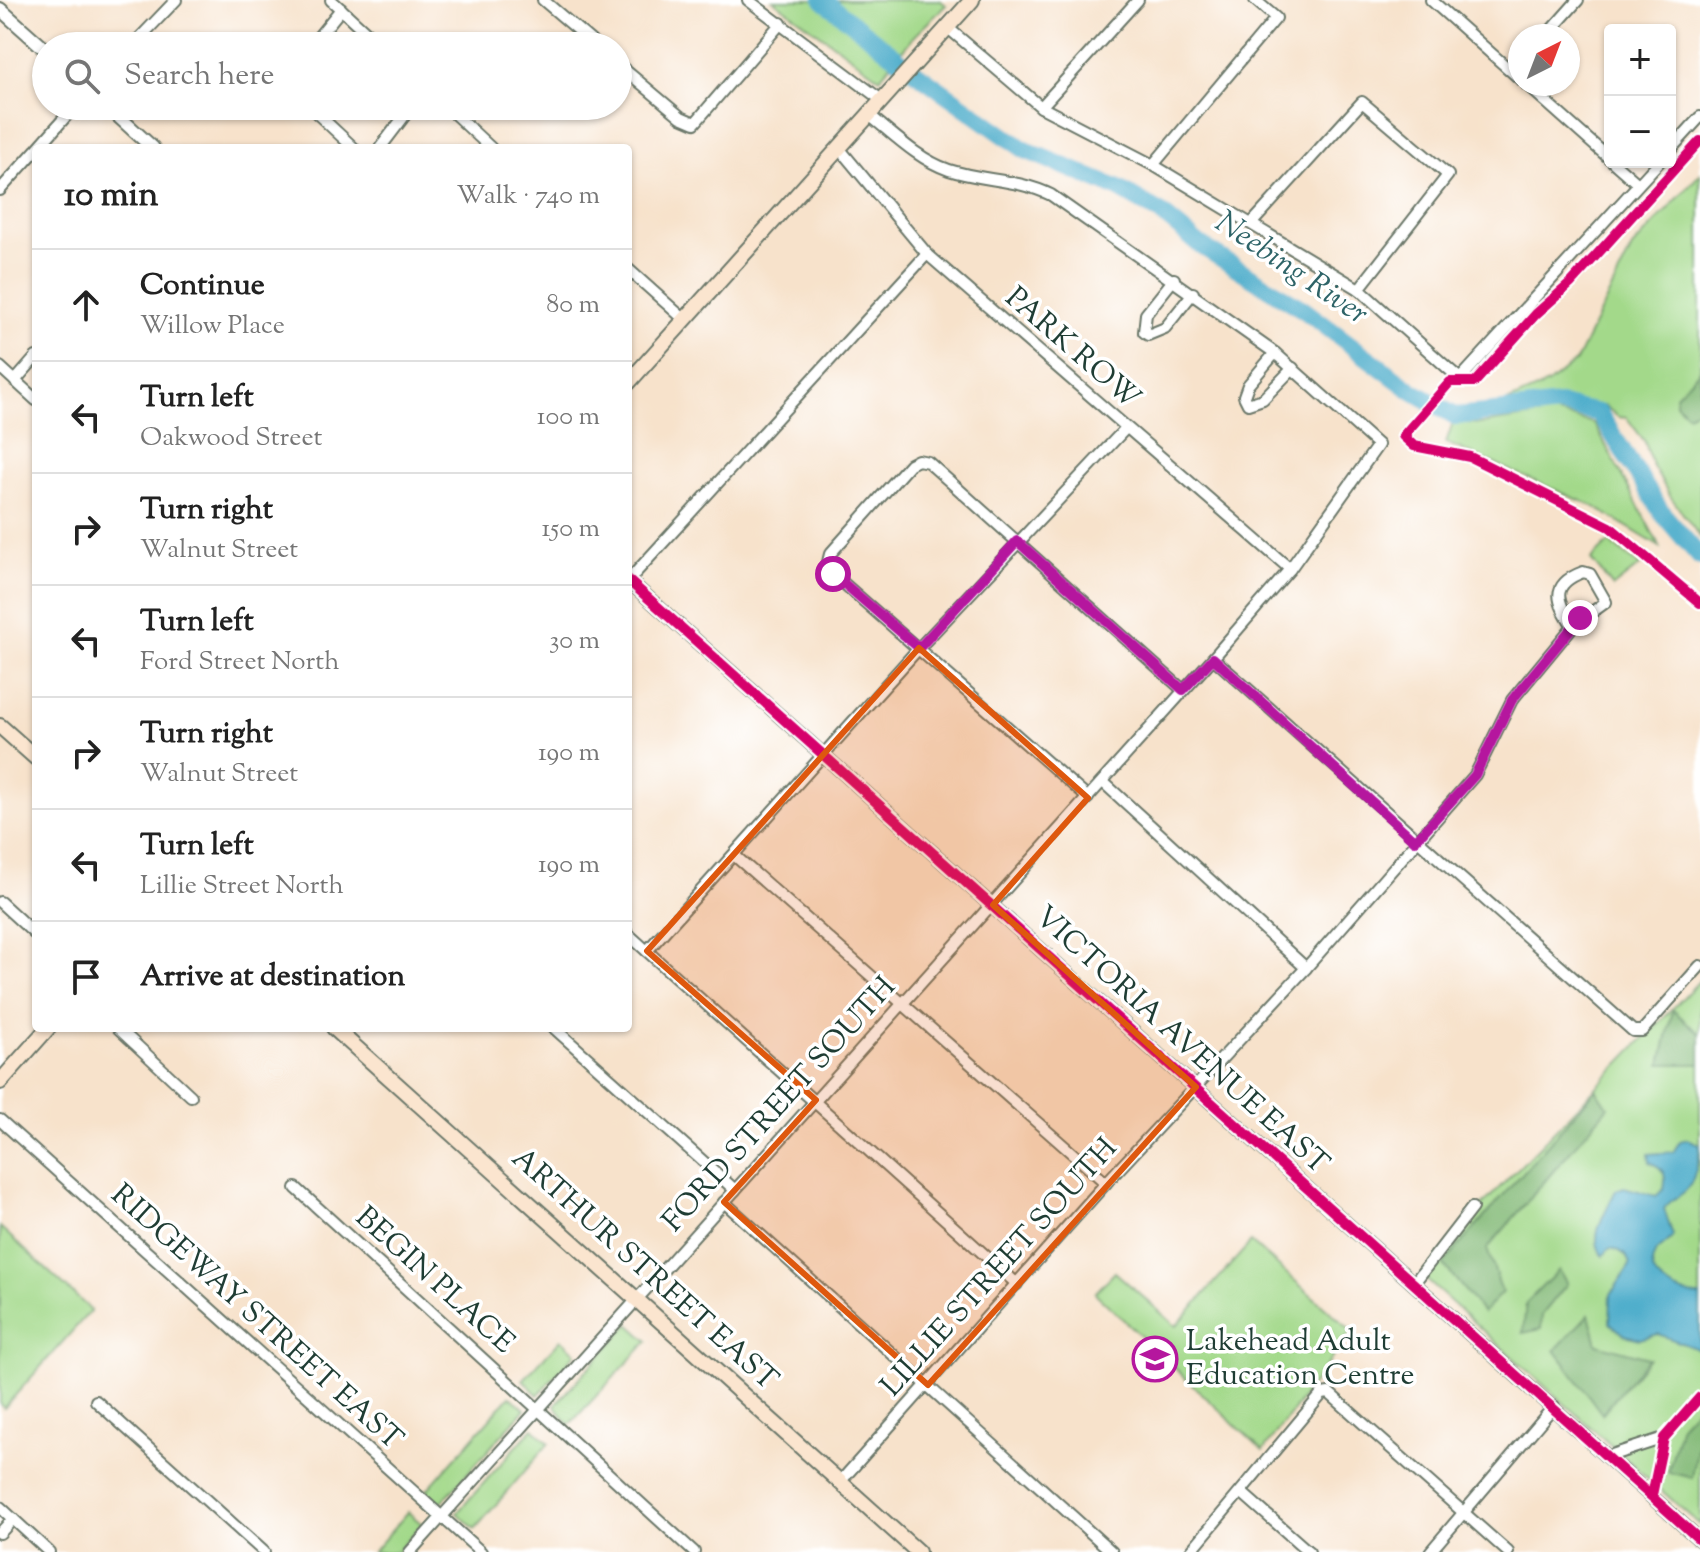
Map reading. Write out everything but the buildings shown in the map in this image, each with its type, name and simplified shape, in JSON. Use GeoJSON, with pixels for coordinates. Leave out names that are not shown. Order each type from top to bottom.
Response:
{"type":"FeatureCollection","features":[{"type":"Feature","properties":{"kind":"main road"},"geometry":{"type":"LineString","coordinates":[[632,379],[972,0]]}},
{"type":"Feature","properties":{"kind":"main road"},"geometry":{"type":"LineString","coordinates":[[0,726],[32,754]]}},
{"type":"Feature","properties":{"kind":"main road"},"geometry":{"type":"LineString","coordinates":[[0,1082],[44,1032]]}},
{"type":"Feature","properties":{"kind":"main road","name":"ARTHUR STREET EAST"},"geometry":{"type":"LineString","coordinates":[[339,1032],[918,1552]]}},
{"type":"Feature","properties":{"kind":"street"},"geometry":{"type":"LineString","coordinates":[[145,32],[176,0]]}},
{"type":"Feature","properties":{"kind":"street"},"geometry":{"type":"LineString","coordinates":[[331,0],[366,32]]}},
{"type":"Feature","properties":{"kind":"street"},"geometry":{"type":"LineString","coordinates":[[543,0],[581,32]]}},
{"type":"Feature","properties":{"kind":"street"},"geometry":{"type":"LineString","coordinates":[[748,0],[885,94]]}},
{"type":"Feature","properties":{"kind":"street"},"geometry":{"type":"LineString","coordinates":[[1041,107],[1138,0]]}},
{"type":"Feature","properties":{"kind":"street"},"geometry":{"type":"LineString","coordinates":[[1153,165],[1276,18],[1255,0]]}},
{"type":"Feature","properties":{"kind":"street"},"geometry":{"type":"LineString","coordinates":[[1431,0],[1508,65]]}},
{"type":"Feature","properties":{"kind":"street"},"geometry":{"type":"LineString","coordinates":[[1557,24],[1578,0]]}},
{"type":"Feature","properties":{"kind":"street"},"geometry":{"type":"LineString","coordinates":[[0,9],[32,38]]}},
{"type":"Feature","properties":{"kind":"street"},"geometry":{"type":"LineString","coordinates":[[322,32],[341,9]]}},
{"type":"Feature","properties":{"kind":"street"},"geometry":{"type":"LineString","coordinates":[[632,76],[681,117],[695,123],[781,23]]}},
{"type":"Feature","properties":{"kind":"street"},"geometry":{"type":"LineString","coordinates":[[947,27],[1041,107],[1153,165],[1359,289],[1460,378],[1653,168]]}},
{"type":"Feature","properties":{"kind":"street"},"geometry":{"type":"LineString","coordinates":[[1539,96],[1604,154]]}},
{"type":"Feature","properties":{"kind":"street"},"geometry":{"type":"LineString","coordinates":[[1252,223],[1362,102],[1448,175],[1359,289]]}},
{"type":"Feature","properties":{"kind":"street"},"geometry":{"type":"LineString","coordinates":[[868,114],[923,157],[949,170],[1031,186],[1051,195],[1174,279],[1275,353],[1293,368],[1263,399],[1248,404],[1244,396],[1248,385],[1275,353]]}},
{"type":"Feature","properties":{"kind":"street"},"geometry":{"type":"LineString","coordinates":[[1676,143],[1700,117]]}},
{"type":"Feature","properties":{"kind":"street"},"geometry":{"type":"LineString","coordinates":[[41,144],[63,120]]}},
{"type":"Feature","properties":{"kind":"street"},"geometry":{"type":"LineString","coordinates":[[122,120],[149,144]]}},
{"type":"Feature","properties":{"kind":"street"},"geometry":{"type":"LineString","coordinates":[[324,120],[350,144]]}},
{"type":"Feature","properties":{"kind":"street"},"geometry":{"type":"LineString","coordinates":[[383,144],[401,120]]}},
{"type":"Feature","properties":{"kind":"street"},"geometry":{"type":"LineString","coordinates":[[461,120],[487,144]]}},
{"type":"Feature","properties":{"kind":"street","name":"PARK ROW"},"geometry":{"type":"LineString","coordinates":[[839,148],[927,254],[1290,569]]}},
{"type":"Feature","properties":{"kind":"street"},"geometry":{"type":"LineString","coordinates":[[0,190],[32,155]]}},
{"type":"Feature","properties":{"kind":"street"},"geometry":{"type":"LineString","coordinates":[[1620,168],[1638,184]]}},
{"type":"Feature","properties":{"kind":"street"},"geometry":{"type":"LineString","coordinates":[[632,577],[927,254]]}},
{"type":"Feature","properties":{"kind":"street"},"geometry":{"type":"LineString","coordinates":[[632,273],[685,320]]}},
{"type":"Feature","properties":{"kind":"street"},"geometry":{"type":"LineString","coordinates":[[1174,279],[1146,314],[1144,332],[1148,335],[1165,328],[1193,293]]}},
{"type":"Feature","properties":{"kind":"street"},"geometry":{"type":"LineString","coordinates":[[15,381],[32,362]]}},
{"type":"Feature","properties":{"kind":"street"},"geometry":{"type":"LineString","coordinates":[[0,367],[32,396]]}},
{"type":"Feature","properties":{"kind":"street","name":"FORD STREET SOUTH"},"geometry":{"type":"LineString","coordinates":[[410,1552],[993,905],[1290,569],[1378,445],[1293,368]]}},
{"type":"Feature","properties":{"kind":"street"},"geometry":{"type":"LineString","coordinates":[[647,951],[919,648],[1126,428]]}},
{"type":"Feature","properties":{"kind":"street"},"geometry":{"type":"LineString","coordinates":[[1088,798],[827,566],[830,554],[910,464],[918,460],[928,462],[1183,690]]}},
{"type":"Feature","properties":{"kind":"street","name":"LILLIE STREET SOUTH"},"geometry":{"type":"LineString","coordinates":[[840,1482],[1106,1183],[1306,968],[1475,775],[1512,700],[1573,626],[1606,602],[1590,574],[1583,572],[1562,588],[1558,596],[1558,602],[1573,626]]}},
{"type":"Feature","properties":{"kind":"street","name":"VICTORIA AVENUE EAST"},"geometry":{"type":"LineString","coordinates":[[632,584],[824,752],[1700,1540]]}},
{"type":"Feature","properties":{"kind":"street"},"geometry":{"type":"LineString","coordinates":[[1213,658],[1415,841],[1633,1031],[1644,1029],[1700,966]]}},
{"type":"Feature","properties":{"kind":"street"},"geometry":{"type":"LineString","coordinates":[[1103,782],[1306,968]]}},
{"type":"Feature","properties":{"kind":"street"},"geometry":{"type":"LineString","coordinates":[[734,855],[1106,1183]]}},
{"type":"Feature","properties":{"kind":"street"},"geometry":{"type":"LineString","coordinates":[[0,902],[32,931]]}},
{"type":"Feature","properties":{"kind":"street"},"geometry":{"type":"LineString","coordinates":[[632,938],[1017,1284]]}},
{"type":"Feature","properties":{"kind":"street"},"geometry":{"type":"LineString","coordinates":[[122,1032],[191,1096]]}},
{"type":"Feature","properties":{"kind":"street"},"geometry":{"type":"LineString","coordinates":[[558,1032],[735,1190]]}},
{"type":"Feature","properties":{"kind":"street","name":"RIDGEWAY STREET EAST"},"geometry":{"type":"LineString","coordinates":[[0,1120],[481,1552]]}},
{"type":"Feature","properties":{"kind":"street","name":"BEGIN PLACE"},"geometry":{"type":"LineString","coordinates":[[296,1188],[694,1552]]}},
{"type":"Feature","properties":{"kind":"street"},"geometry":{"type":"LineString","coordinates":[[724,1202],[1112,1552]]}},
{"type":"Feature","properties":{"kind":"street"},"geometry":{"type":"LineString","coordinates":[[1414,1283],[1472,1208]]}},
{"type":"Feature","properties":{"kind":"street"},"geometry":{"type":"LineString","coordinates":[[1190,1552],[1322,1394],[1335,1396],[1508,1552]]}},
{"type":"Feature","properties":{"kind":"street"},"geometry":{"type":"LineString","coordinates":[[1652,1495],[1664,1438],[1700,1397]]}},
{"type":"Feature","properties":{"kind":"street"},"geometry":{"type":"LineString","coordinates":[[96,1401],[264,1552]]}},
{"type":"Feature","properties":{"kind":"street"},"geometry":{"type":"LineString","coordinates":[[1430,1552],[1554,1406]]}},
{"type":"Feature","properties":{"kind":"street"},"geometry":{"type":"LineString","coordinates":[[1609,1456],[1664,1438]]}},
{"type":"Feature","properties":{"kind":"street"},"geometry":{"type":"LineString","coordinates":[[1241,1492],[1309,1552]]}},
{"type":"Feature","properties":{"kind":"street"},"geometry":{"type":"LineString","coordinates":[[0,1507],[49,1552]]}},
{"type":"Feature","properties":{"kind":"street"},"geometry":{"type":"LineString","coordinates":[[0,1533],[13,1519]]}},
{"type":"Feature","properties":{"kind":"highlighted area"},"geometry":{"type":"Polygon","coordinates":[[[919,648],[1088,798],[993,905],[1196,1087],[928,1385],[724,1202],[816,1100],[647,951],[919,648]]]}},
{"type":"Feature","properties":{"kind":"green space"},"geometry":{"type":"Polygon","coordinates":[[[773,0],[940,0],[946,5],[914,36],[880,78],[773,0]]]}},
{"type":"Feature","properties":{"kind":"green space"},"geometry":{"type":"Polygon","coordinates":[[[1700,174],[1700,537],[1670,496],[1652,465],[1645,442],[1627,418],[1618,417],[1605,406],[1599,413],[1560,405],[1499,412],[1509,401],[1548,384],[1576,361],[1632,248],[1700,174]]]}},
{"type":"Feature","properties":{"kind":"green space"},"geometry":{"type":"Polygon","coordinates":[[[1700,370],[1700,408],[1687,414],[1676,403],[1676,395],[1700,370]]]}},
{"type":"Feature","properties":{"kind":"green space"},"geometry":{"type":"Polygon","coordinates":[[[1553,413],[1594,423],[1660,547],[1593,506],[1446,443],[1453,422],[1482,424],[1553,413]]]}},
{"type":"Feature","properties":{"kind":"green space"},"geometry":{"type":"Polygon","coordinates":[[[1609,542],[1640,566],[1613,587],[1591,560],[1609,542]]]}},
{"type":"Feature","properties":{"kind":"green space"},"geometry":{"type":"Polygon","coordinates":[[[1700,980],[1700,1525],[1423,1277],[1472,1216],[1700,980]]]}},
{"type":"Feature","properties":{"kind":"green space"},"geometry":{"type":"Polygon","coordinates":[[[1673,1010],[1700,1034],[1700,1064],[1661,1064],[1673,1010]]]}},
{"type":"Feature","properties":{"kind":"green space"},"geometry":{"type":"Polygon","coordinates":[[[1596,1089],[1608,1107],[1487,1249],[1502,1292],[1483,1313],[1443,1264],[1596,1089]]]}},
{"type":"Feature","properties":{"kind":"green space"},"geometry":{"type":"Polygon","coordinates":[[[0,1227],[91,1310],[4,1408],[0,1404],[0,1227]]]}},
{"type":"Feature","properties":{"kind":"green space"},"geometry":{"type":"Polygon","coordinates":[[[1251,1242],[1352,1331],[1263,1451],[1095,1293],[1115,1272],[1176,1326],[1251,1242]]]}},
{"type":"Feature","properties":{"kind":"green space"},"geometry":{"type":"Polygon","coordinates":[[[1559,1270],[1567,1284],[1542,1315],[1541,1329],[1523,1333],[1526,1303],[1559,1270]]]}},
{"type":"Feature","properties":{"kind":"green space"},"geometry":{"type":"Polygon","coordinates":[[[1589,1314],[1597,1344],[1649,1358],[1602,1414],[1555,1350],[1589,1314]]]}},
{"type":"Feature","properties":{"kind":"green space"},"geometry":{"type":"Polygon","coordinates":[[[629,1324],[648,1341],[569,1425],[555,1405],[629,1324]]]}},
{"type":"Feature","properties":{"kind":"green space"},"geometry":{"type":"Polygon","coordinates":[[[561,1339],[576,1353],[538,1395],[523,1380],[561,1339]]]}},
{"type":"Feature","properties":{"kind":"green space"},"geometry":{"type":"Polygon","coordinates":[[[510,1396],[525,1409],[440,1504],[426,1491],[510,1396]]]}},
{"type":"Feature","properties":{"kind":"green space"},"geometry":{"type":"Polygon","coordinates":[[[1700,1403],[1700,1435],[1692,1478],[1668,1472],[1681,1424],[1700,1403]]]}},
{"type":"Feature","properties":{"kind":"green space"},"geometry":{"type":"Polygon","coordinates":[[[533,1428],[549,1443],[475,1529],[457,1513],[533,1428]]]}},
{"type":"Feature","properties":{"kind":"green space"},"geometry":{"type":"Polygon","coordinates":[[[408,1512],[422,1524],[397,1552],[373,1552],[408,1512]]]}},
{"type":"Feature","properties":{"kind":"water"},"geometry":{"type":"Polygon","coordinates":[[[1687,1139],[1700,1144],[1695,1173],[1688,1188],[1664,1209],[1673,1236],[1655,1254],[1652,1263],[1654,1272],[1666,1285],[1700,1296],[1700,1349],[1658,1334],[1640,1339],[1625,1335],[1610,1323],[1611,1294],[1630,1265],[1625,1256],[1614,1249],[1610,1248],[1603,1256],[1597,1240],[1600,1223],[1616,1190],[1624,1187],[1656,1196],[1664,1189],[1665,1176],[1659,1167],[1650,1162],[1649,1154],[1673,1152],[1680,1141],[1687,1139]]]}},
{"type":"Feature","properties":{"kind":"waterway","name":"Neebing River"},"geometry":{"type":"LineString","coordinates":[[823,0],[911,69],[1025,150],[1119,189],[1162,214],[1200,245],[1304,310],[1411,390],[1455,416],[1560,405],[1599,413],[1662,513],[1700,557]]}},
{"type":"Feature","properties":{"kind":"cycle path"},"geometry":{"type":"LineString","coordinates":[[1700,141],[1571,283],[1536,314],[1475,382],[1450,382],[1403,436],[1414,446],[1470,457],[1610,527],[1700,603]]}},
{"type":"Feature","properties":{"kind":"cycle path"},"geometry":{"type":"LineString","coordinates":[[632,584],[1700,1540]]}},
{"type":"Feature","properties":{"kind":"cycle path"},"geometry":{"type":"LineString","coordinates":[[1652,1495],[1664,1438],[1700,1397]]}},
{"type":"Feature","properties":{"kind":"place","name":"Lakehead Adult Education Centre"},"geometry":{"type":"Point","coordinates":[1155,1359]}},
{"type":"Feature","properties":{"kind":"route"},"geometry":{"type":"LineString","coordinates":[[833,574],[919,648],[1017,541],[1183,690],[1213,658],[1415,841],[1475,775],[1512,700],[1580,618]]}}]}
